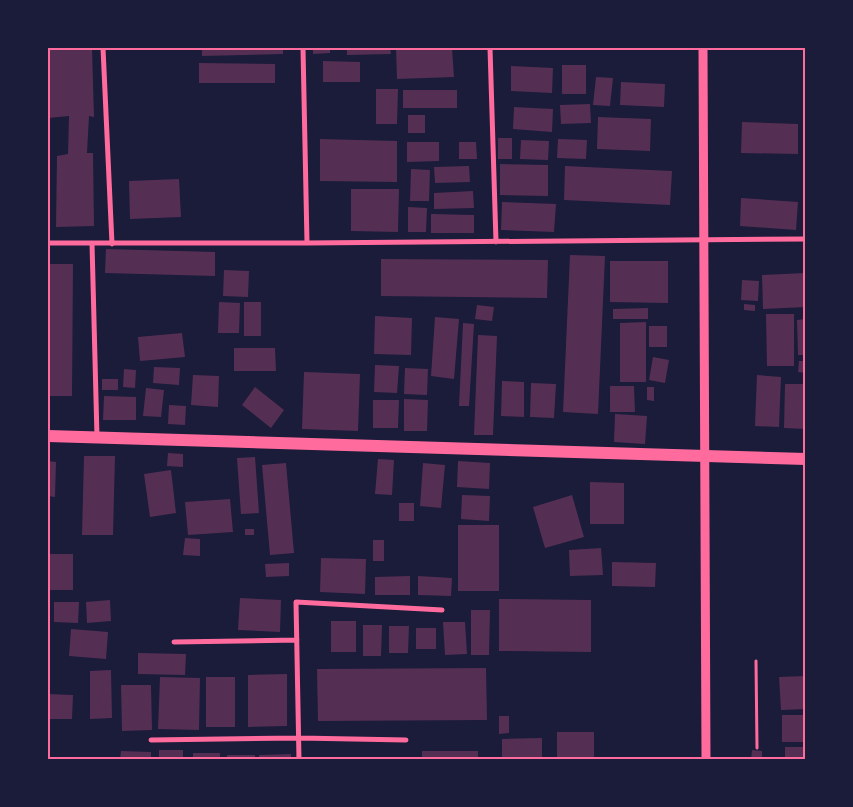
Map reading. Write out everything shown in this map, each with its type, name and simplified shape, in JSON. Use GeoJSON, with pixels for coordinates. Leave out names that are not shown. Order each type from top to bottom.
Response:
{"type":"FeatureCollection","features":[{"type":"Feature","properties":{"kind":"main road"},"geometry":{"type":"LineString","coordinates":[[48,436],[806,459]]}},
{"type":"Feature","properties":{"kind":"street"},"geometry":{"type":"LineString","coordinates":[[104,48],[112,244]]}},
{"type":"Feature","properties":{"kind":"street"},"geometry":{"type":"LineString","coordinates":[[303,48],[307,244]]}},
{"type":"Feature","properties":{"kind":"street"},"geometry":{"type":"LineString","coordinates":[[490,48],[496,242]]}},
{"type":"Feature","properties":{"kind":"street"},"geometry":{"type":"LineString","coordinates":[[703,48],[706,760]]}},
{"type":"Feature","properties":{"kind":"street"},"geometry":{"type":"LineString","coordinates":[[48,243],[307,244],[806,239]]}},
{"type":"Feature","properties":{"kind":"street"},"geometry":{"type":"LineString","coordinates":[[92,243],[97,437]]}},
{"type":"Feature","properties":{"kind":"street"},"geometry":{"type":"LineString","coordinates":[[299,760],[296,602],[442,610]]}},
{"type":"Feature","properties":{"kind":"street"},"geometry":{"type":"LineString","coordinates":[[174,642],[297,640]]}},
{"type":"Feature","properties":{"kind":"street"},"geometry":{"type":"LineString","coordinates":[[151,740],[299,738],[406,740]]}},
{"type":"Feature","properties":{"kind":"path"},"geometry":{"type":"LineString","coordinates":[[756,661],[757,748]]}},
{"type":"Feature","properties":{"kind":"building"},"geometry":{"type":"Polygon","coordinates":[[[48,48],[92,48],[94,117],[89,116],[87,153],[93,153],[94,226],[56,227],[57,156],[68,154],[69,116],[48,118],[48,48]]]}},
{"type":"Feature","properties":{"kind":"building"},"geometry":{"type":"Polygon","coordinates":[[[202,48],[283,48],[283,54],[202,56],[202,48]]]}},
{"type":"Feature","properties":{"kind":"building"},"geometry":{"type":"Polygon","coordinates":[[[313,48],[330,48],[330,53],[313,54],[313,48]]]}},
{"type":"Feature","properties":{"kind":"building"},"geometry":{"type":"Polygon","coordinates":[[[347,48],[390,48],[391,54],[347,55],[347,48]]]}},
{"type":"Feature","properties":{"kind":"building"},"geometry":{"type":"Polygon","coordinates":[[[396,48],[452,48],[454,77],[397,79],[396,48]]]}},
{"type":"Feature","properties":{"kind":"building"},"geometry":{"type":"Polygon","coordinates":[[[323,61],[360,62],[360,82],[323,82],[323,61]]]}},
{"type":"Feature","properties":{"kind":"building"},"geometry":{"type":"Polygon","coordinates":[[[199,63],[275,64],[275,83],[199,83],[199,63]]]}},
{"type":"Feature","properties":{"kind":"building"},"geometry":{"type":"Polygon","coordinates":[[[562,65],[586,65],[586,94],[562,94],[562,65]]]}},
{"type":"Feature","properties":{"kind":"building"},"geometry":{"type":"Polygon","coordinates":[[[511,66],[553,68],[552,93],[511,91],[511,66]]]}},
{"type":"Feature","properties":{"kind":"building"},"geometry":{"type":"Polygon","coordinates":[[[596,77],[613,78],[610,106],[593,105],[596,77]]]}},
{"type":"Feature","properties":{"kind":"building"},"geometry":{"type":"Polygon","coordinates":[[[621,82],[665,84],[664,107],[620,105],[621,82]]]}},
{"type":"Feature","properties":{"kind":"building"},"geometry":{"type":"Polygon","coordinates":[[[376,89],[398,89],[397,124],[376,124],[376,89]]]}},
{"type":"Feature","properties":{"kind":"building"},"geometry":{"type":"Polygon","coordinates":[[[403,90],[457,90],[457,108],[403,108],[403,90]]]}},
{"type":"Feature","properties":{"kind":"building"},"geometry":{"type":"Polygon","coordinates":[[[590,104],[591,123],[561,124],[560,105],[590,104]]]}},
{"type":"Feature","properties":{"kind":"building"},"geometry":{"type":"Polygon","coordinates":[[[514,107],[553,109],[552,132],[513,129],[514,107]]]}},
{"type":"Feature","properties":{"kind":"building"},"geometry":{"type":"Polygon","coordinates":[[[803,110],[806,110],[806,153],[803,153],[803,110]]]}},
{"type":"Feature","properties":{"kind":"building"},"geometry":{"type":"Polygon","coordinates":[[[408,115],[425,115],[425,133],[408,133],[408,115]]]}},
{"type":"Feature","properties":{"kind":"building"},"geometry":{"type":"Polygon","coordinates":[[[598,117],[651,119],[650,151],[597,149],[598,117]]]}},
{"type":"Feature","properties":{"kind":"building"},"geometry":{"type":"Polygon","coordinates":[[[742,122],[798,124],[798,154],[741,153],[742,122]]]}},
{"type":"Feature","properties":{"kind":"building"},"geometry":{"type":"Polygon","coordinates":[[[498,138],[512,138],[512,159],[498,159],[498,138]]]}},
{"type":"Feature","properties":{"kind":"building"},"geometry":{"type":"Polygon","coordinates":[[[320,139],[397,141],[397,182],[320,181],[320,139]]]}},
{"type":"Feature","properties":{"kind":"building"},"geometry":{"type":"Polygon","coordinates":[[[558,139],[587,140],[586,159],[557,158],[558,139]]]}},
{"type":"Feature","properties":{"kind":"building"},"geometry":{"type":"Polygon","coordinates":[[[521,140],[549,141],[548,160],[520,159],[521,140]]]}},
{"type":"Feature","properties":{"kind":"building"},"geometry":{"type":"Polygon","coordinates":[[[407,142],[439,142],[439,161],[407,162],[407,142]]]}},
{"type":"Feature","properties":{"kind":"building"},"geometry":{"type":"Polygon","coordinates":[[[459,142],[476,142],[477,159],[459,159],[459,142]]]}},
{"type":"Feature","properties":{"kind":"building"},"geometry":{"type":"Polygon","coordinates":[[[500,164],[548,165],[548,196],[500,195],[500,164]]]}},
{"type":"Feature","properties":{"kind":"building"},"geometry":{"type":"Polygon","coordinates":[[[469,166],[470,182],[435,183],[434,167],[469,166]]]}},
{"type":"Feature","properties":{"kind":"building"},"geometry":{"type":"Polygon","coordinates":[[[565,166],[672,171],[670,205],[564,200],[565,166]]]}},
{"type":"Feature","properties":{"kind":"building"},"geometry":{"type":"Polygon","coordinates":[[[411,169],[430,170],[429,201],[410,201],[411,169]]]}},
{"type":"Feature","properties":{"kind":"building"},"geometry":{"type":"Polygon","coordinates":[[[179,179],[181,217],[130,219],[129,181],[179,179]]]}},
{"type":"Feature","properties":{"kind":"building"},"geometry":{"type":"Polygon","coordinates":[[[351,189],[399,189],[398,232],[351,231],[351,189]]]}},
{"type":"Feature","properties":{"kind":"building"},"geometry":{"type":"Polygon","coordinates":[[[473,191],[474,208],[434,209],[434,193],[473,191]]]}},
{"type":"Feature","properties":{"kind":"building"},"geometry":{"type":"Polygon","coordinates":[[[741,198],[798,202],[796,230],[740,226],[741,198]]]}},
{"type":"Feature","properties":{"kind":"building"},"geometry":{"type":"Polygon","coordinates":[[[502,202],[556,204],[554,232],[501,230],[502,202]]]}},
{"type":"Feature","properties":{"kind":"building"},"geometry":{"type":"Polygon","coordinates":[[[408,207],[427,208],[426,232],[408,232],[408,207]]]}},
{"type":"Feature","properties":{"kind":"building"},"geometry":{"type":"Polygon","coordinates":[[[431,214],[474,215],[474,233],[431,233],[431,214]]]}},
{"type":"Feature","properties":{"kind":"building"},"geometry":{"type":"Polygon","coordinates":[[[106,249],[215,252],[215,276],[105,273],[106,249]]]}},
{"type":"Feature","properties":{"kind":"building"},"geometry":{"type":"Polygon","coordinates":[[[570,255],[605,256],[598,414],[563,412],[570,255]]]}},
{"type":"Feature","properties":{"kind":"building"},"geometry":{"type":"Polygon","coordinates":[[[381,259],[548,260],[547,298],[381,296],[381,259]]]}},
{"type":"Feature","properties":{"kind":"building"},"geometry":{"type":"Polygon","coordinates":[[[610,261],[668,261],[668,303],[610,302],[610,261]]]}},
{"type":"Feature","properties":{"kind":"building"},"geometry":{"type":"Polygon","coordinates":[[[48,264],[73,264],[72,396],[48,396],[48,264]]]}},
{"type":"Feature","properties":{"kind":"building"},"geometry":{"type":"Polygon","coordinates":[[[224,270],[249,271],[248,297],[223,296],[224,270]]]}},
{"type":"Feature","properties":{"kind":"building"},"geometry":{"type":"Polygon","coordinates":[[[806,273],[806,307],[763,309],[762,275],[806,273]]]}},
{"type":"Feature","properties":{"kind":"building"},"geometry":{"type":"Polygon","coordinates":[[[742,280],[759,281],[758,301],[741,300],[742,280]]]}},
{"type":"Feature","properties":{"kind":"building"},"geometry":{"type":"Polygon","coordinates":[[[219,302],[240,303],[239,333],[218,333],[219,302]]]}},
{"type":"Feature","properties":{"kind":"building"},"geometry":{"type":"Polygon","coordinates":[[[244,302],[261,302],[261,336],[244,336],[244,302]]]}},
{"type":"Feature","properties":{"kind":"building"},"geometry":{"type":"Polygon","coordinates":[[[744,304],[755,305],[755,311],[744,310],[744,304]]]}},
{"type":"Feature","properties":{"kind":"building"},"geometry":{"type":"Polygon","coordinates":[[[477,305],[494,307],[492,321],[475,319],[477,305]]]}},
{"type":"Feature","properties":{"kind":"building"},"geometry":{"type":"Polygon","coordinates":[[[648,308],[648,319],[613,319],[613,309],[648,308]]]}},
{"type":"Feature","properties":{"kind":"building"},"geometry":{"type":"Polygon","coordinates":[[[766,314],[794,314],[794,366],[767,366],[766,314]]]}},
{"type":"Feature","properties":{"kind":"building"},"geometry":{"type":"Polygon","coordinates":[[[375,316],[412,318],[411,355],[374,354],[375,316]]]}},
{"type":"Feature","properties":{"kind":"building"},"geometry":{"type":"Polygon","coordinates":[[[435,317],[459,319],[454,379],[431,376],[435,317]]]}},
{"type":"Feature","properties":{"kind":"building"},"geometry":{"type":"Polygon","coordinates":[[[806,319],[806,355],[798,355],[797,320],[806,319]]]}},
{"type":"Feature","properties":{"kind":"building"},"geometry":{"type":"Polygon","coordinates":[[[646,322],[646,382],[620,382],[620,323],[646,322]]]}},
{"type":"Feature","properties":{"kind":"building"},"geometry":{"type":"Polygon","coordinates":[[[463,323],[474,324],[469,406],[459,406],[463,323]]]}},
{"type":"Feature","properties":{"kind":"building"},"geometry":{"type":"Polygon","coordinates":[[[649,326],[667,326],[667,347],[649,347],[649,326]]]}},
{"type":"Feature","properties":{"kind":"building"},"geometry":{"type":"Polygon","coordinates":[[[182,333],[185,357],[140,361],[138,337],[182,333]]]}},
{"type":"Feature","properties":{"kind":"building"},"geometry":{"type":"Polygon","coordinates":[[[478,335],[497,336],[493,435],[474,435],[478,335]]]}},
{"type":"Feature","properties":{"kind":"building"},"geometry":{"type":"Polygon","coordinates":[[[234,348],[275,348],[276,371],[234,371],[234,348]]]}},
{"type":"Feature","properties":{"kind":"building"},"geometry":{"type":"Polygon","coordinates":[[[653,357],[669,360],[665,383],[649,380],[653,357]]]}},
{"type":"Feature","properties":{"kind":"building"},"geometry":{"type":"Polygon","coordinates":[[[799,361],[806,361],[806,373],[798,372],[799,361]]]}},
{"type":"Feature","properties":{"kind":"building"},"geometry":{"type":"Polygon","coordinates":[[[375,365],[399,366],[397,393],[374,392],[375,365]]]}},
{"type":"Feature","properties":{"kind":"building"},"geometry":{"type":"Polygon","coordinates":[[[154,367],[180,368],[179,385],[153,383],[154,367]]]}},
{"type":"Feature","properties":{"kind":"building"},"geometry":{"type":"Polygon","coordinates":[[[405,368],[428,369],[427,395],[404,394],[405,368]]]}},
{"type":"Feature","properties":{"kind":"building"},"geometry":{"type":"Polygon","coordinates":[[[124,369],[136,370],[135,388],[123,387],[124,369]]]}},
{"type":"Feature","properties":{"kind":"building"},"geometry":{"type":"Polygon","coordinates":[[[304,372],[360,374],[358,431],[302,429],[304,372]]]}},
{"type":"Feature","properties":{"kind":"building"},"geometry":{"type":"Polygon","coordinates":[[[193,375],[219,376],[218,407],[191,405],[193,375]]]}},
{"type":"Feature","properties":{"kind":"building"},"geometry":{"type":"Polygon","coordinates":[[[757,375],[781,377],[779,427],[755,426],[757,375]]]}},
{"type":"Feature","properties":{"kind":"building"},"geometry":{"type":"Polygon","coordinates":[[[102,379],[118,379],[118,390],[102,390],[102,379]]]}},
{"type":"Feature","properties":{"kind":"building"},"geometry":{"type":"Polygon","coordinates":[[[502,381],[524,382],[524,417],[501,416],[502,381]]]}},
{"type":"Feature","properties":{"kind":"building"},"geometry":{"type":"Polygon","coordinates":[[[531,383],[556,384],[554,418],[530,417],[531,383]]]}},
{"type":"Feature","properties":{"kind":"building"},"geometry":{"type":"Polygon","coordinates":[[[785,384],[806,384],[806,429],[784,428],[785,384]]]}},
{"type":"Feature","properties":{"kind":"building"},"geometry":{"type":"Polygon","coordinates":[[[610,386],[634,386],[635,412],[610,412],[610,386]]]}},
{"type":"Feature","properties":{"kind":"building"},"geometry":{"type":"Polygon","coordinates":[[[255,387],[284,410],[271,428],[242,405],[255,387]]]}},
{"type":"Feature","properties":{"kind":"building"},"geometry":{"type":"Polygon","coordinates":[[[647,387],[654,387],[654,401],[647,400],[647,387]]]}},
{"type":"Feature","properties":{"kind":"building"},"geometry":{"type":"Polygon","coordinates":[[[146,388],[164,390],[161,417],[143,416],[146,388]]]}},
{"type":"Feature","properties":{"kind":"building"},"geometry":{"type":"Polygon","coordinates":[[[104,396],[136,397],[136,420],[103,420],[104,396]]]}},
{"type":"Feature","properties":{"kind":"building"},"geometry":{"type":"Polygon","coordinates":[[[404,399],[428,400],[427,431],[404,431],[404,399]]]}},
{"type":"Feature","properties":{"kind":"building"},"geometry":{"type":"Polygon","coordinates":[[[373,400],[399,400],[398,428],[373,428],[373,400]]]}},
{"type":"Feature","properties":{"kind":"building"},"geometry":{"type":"Polygon","coordinates":[[[169,405],[186,406],[185,425],[168,424],[169,405]]]}},
{"type":"Feature","properties":{"kind":"building"},"geometry":{"type":"Polygon","coordinates":[[[615,414],[647,416],[645,444],[614,442],[615,414]]]}},
{"type":"Feature","properties":{"kind":"building"},"geometry":{"type":"Polygon","coordinates":[[[168,453],[183,454],[183,467],[167,466],[168,453]]]}},
{"type":"Feature","properties":{"kind":"building"},"geometry":{"type":"Polygon","coordinates":[[[84,456],[115,456],[113,535],[82,535],[84,456]]]}},
{"type":"Feature","properties":{"kind":"building"},"geometry":{"type":"Polygon","coordinates":[[[255,457],[259,513],[241,514],[237,458],[255,457]]]}},
{"type":"Feature","properties":{"kind":"building"},"geometry":{"type":"Polygon","coordinates":[[[378,459],[394,460],[392,495],[375,494],[378,459]]]}},
{"type":"Feature","properties":{"kind":"building"},"geometry":{"type":"Polygon","coordinates":[[[48,461],[56,462],[55,497],[48,496],[48,461]]]}},
{"type":"Feature","properties":{"kind":"building"},"geometry":{"type":"Polygon","coordinates":[[[458,461],[490,463],[489,489],[457,487],[458,461]]]}},
{"type":"Feature","properties":{"kind":"building"},"geometry":{"type":"Polygon","coordinates":[[[286,463],[294,553],[270,555],[262,465],[286,463]]]}},
{"type":"Feature","properties":{"kind":"building"},"geometry":{"type":"Polygon","coordinates":[[[423,463],[445,465],[441,508],[420,506],[423,463]]]}},
{"type":"Feature","properties":{"kind":"building"},"geometry":{"type":"Polygon","coordinates":[[[171,470],[176,513],[150,517],[144,474],[171,470]]]}},
{"type":"Feature","properties":{"kind":"building"},"geometry":{"type":"Polygon","coordinates":[[[590,482],[624,483],[624,524],[590,524],[590,482]]]}},
{"type":"Feature","properties":{"kind":"building"},"geometry":{"type":"Polygon","coordinates":[[[462,495],[490,496],[489,521],[461,519],[462,495]]]}},
{"type":"Feature","properties":{"kind":"building"},"geometry":{"type":"Polygon","coordinates":[[[572,495],[584,537],[545,548],[533,507],[572,495]]]}},
{"type":"Feature","properties":{"kind":"building"},"geometry":{"type":"Polygon","coordinates":[[[230,499],[233,532],[188,535],[185,502],[230,499]]]}},
{"type":"Feature","properties":{"kind":"building"},"geometry":{"type":"Polygon","coordinates":[[[399,503],[414,503],[414,521],[399,521],[399,503]]]}},
{"type":"Feature","properties":{"kind":"building"},"geometry":{"type":"Polygon","coordinates":[[[458,525],[499,525],[499,591],[458,591],[458,525]]]}},
{"type":"Feature","properties":{"kind":"building"},"geometry":{"type":"Polygon","coordinates":[[[245,529],[254,529],[254,535],[245,535],[245,529]]]}},
{"type":"Feature","properties":{"kind":"building"},"geometry":{"type":"Polygon","coordinates":[[[185,538],[200,539],[200,556],[183,555],[185,538]]]}},
{"type":"Feature","properties":{"kind":"building"},"geometry":{"type":"Polygon","coordinates":[[[373,540],[384,540],[384,561],[373,561],[373,540]]]}},
{"type":"Feature","properties":{"kind":"building"},"geometry":{"type":"Polygon","coordinates":[[[601,548],[603,575],[570,576],[569,550],[601,548]]]}},
{"type":"Feature","properties":{"kind":"building"},"geometry":{"type":"Polygon","coordinates":[[[48,554],[73,554],[73,590],[48,590],[48,554]]]}},
{"type":"Feature","properties":{"kind":"building"},"geometry":{"type":"Polygon","coordinates":[[[321,558],[366,559],[365,594],[320,592],[321,558]]]}},
{"type":"Feature","properties":{"kind":"building"},"geometry":{"type":"Polygon","coordinates":[[[612,562],[656,563],[655,587],[612,586],[612,562]]]}},
{"type":"Feature","properties":{"kind":"building"},"geometry":{"type":"Polygon","coordinates":[[[289,563],[289,576],[266,577],[265,564],[289,563]]]}},
{"type":"Feature","properties":{"kind":"building"},"geometry":{"type":"Polygon","coordinates":[[[410,576],[410,595],[375,595],[375,577],[410,576]]]}},
{"type":"Feature","properties":{"kind":"building"},"geometry":{"type":"Polygon","coordinates":[[[418,576],[452,578],[451,596],[418,595],[418,576]]]}},
{"type":"Feature","properties":{"kind":"building"},"geometry":{"type":"Polygon","coordinates":[[[240,598],[281,600],[280,632],[238,630],[240,598]]]}},
{"type":"Feature","properties":{"kind":"building"},"geometry":{"type":"Polygon","coordinates":[[[499,599],[591,600],[591,652],[499,651],[499,599]]]}},
{"type":"Feature","properties":{"kind":"building"},"geometry":{"type":"Polygon","coordinates":[[[110,600],[111,621],[87,623],[86,602],[110,600]]]}},
{"type":"Feature","properties":{"kind":"building"},"geometry":{"type":"Polygon","coordinates":[[[54,602],[79,602],[78,623],[54,622],[54,602]]]}},
{"type":"Feature","properties":{"kind":"building"},"geometry":{"type":"Polygon","coordinates":[[[471,610],[490,610],[489,655],[471,655],[471,610]]]}},
{"type":"Feature","properties":{"kind":"building"},"geometry":{"type":"Polygon","coordinates":[[[331,621],[356,621],[356,652],[331,652],[331,621]]]}},
{"type":"Feature","properties":{"kind":"building"},"geometry":{"type":"Polygon","coordinates":[[[443,622],[465,622],[467,654],[445,655],[443,622]]]}},
{"type":"Feature","properties":{"kind":"building"},"geometry":{"type":"Polygon","coordinates":[[[363,625],[382,625],[381,656],[363,656],[363,625]]]}},
{"type":"Feature","properties":{"kind":"building"},"geometry":{"type":"Polygon","coordinates":[[[389,626],[409,626],[408,653],[389,653],[389,626]]]}},
{"type":"Feature","properties":{"kind":"building"},"geometry":{"type":"Polygon","coordinates":[[[416,628],[436,628],[436,649],[416,649],[416,628]]]}},
{"type":"Feature","properties":{"kind":"building"},"geometry":{"type":"Polygon","coordinates":[[[71,629],[108,632],[106,659],[69,656],[71,629]]]}},
{"type":"Feature","properties":{"kind":"building"},"geometry":{"type":"Polygon","coordinates":[[[138,653],[186,654],[185,675],[138,674],[138,653]]]}},
{"type":"Feature","properties":{"kind":"building"},"geometry":{"type":"Polygon","coordinates":[[[486,668],[487,720],[318,721],[317,669],[486,668]]]}},
{"type":"Feature","properties":{"kind":"building"},"geometry":{"type":"Polygon","coordinates":[[[111,670],[112,718],[90,719],[90,671],[111,670]]]}},
{"type":"Feature","properties":{"kind":"building"},"geometry":{"type":"Polygon","coordinates":[[[287,674],[287,726],[248,727],[248,675],[287,674]]]}},
{"type":"Feature","properties":{"kind":"building"},"geometry":{"type":"Polygon","coordinates":[[[805,676],[806,709],[781,710],[779,677],[805,676]]]}},
{"type":"Feature","properties":{"kind":"building"},"geometry":{"type":"Polygon","coordinates":[[[160,677],[200,678],[199,730],[158,729],[160,677]]]}},
{"type":"Feature","properties":{"kind":"building"},"geometry":{"type":"Polygon","coordinates":[[[206,677],[235,677],[235,727],[206,727],[206,677]]]}},
{"type":"Feature","properties":{"kind":"building"},"geometry":{"type":"Polygon","coordinates":[[[121,685],[151,685],[152,730],[122,731],[121,685]]]}},
{"type":"Feature","properties":{"kind":"building"},"geometry":{"type":"Polygon","coordinates":[[[48,694],[73,695],[72,719],[48,719],[48,694]]]}},
{"type":"Feature","properties":{"kind":"building"},"geometry":{"type":"Polygon","coordinates":[[[782,715],[806,715],[806,742],[782,742],[782,715]]]}},
{"type":"Feature","properties":{"kind":"building"},"geometry":{"type":"Polygon","coordinates":[[[499,716],[509,716],[509,733],[499,734],[499,716]]]}},
{"type":"Feature","properties":{"kind":"building"},"geometry":{"type":"Polygon","coordinates":[[[557,732],[594,732],[594,760],[557,760],[557,732]]]}},
{"type":"Feature","properties":{"kind":"building"},"geometry":{"type":"Polygon","coordinates":[[[542,738],[542,760],[502,760],[502,739],[542,738]]]}},
{"type":"Feature","properties":{"kind":"building"},"geometry":{"type":"Polygon","coordinates":[[[785,747],[806,747],[806,760],[785,760],[785,747]]]}},
{"type":"Feature","properties":{"kind":"building"},"geometry":{"type":"Polygon","coordinates":[[[159,750],[183,750],[183,760],[159,760],[159,750]]]}},
{"type":"Feature","properties":{"kind":"building"},"geometry":{"type":"Polygon","coordinates":[[[752,750],[762,751],[762,760],[751,760],[752,750]]]}},
{"type":"Feature","properties":{"kind":"building"},"geometry":{"type":"Polygon","coordinates":[[[121,751],[151,752],[151,760],[120,760],[121,751]]]}},
{"type":"Feature","properties":{"kind":"building"},"geometry":{"type":"Polygon","coordinates":[[[422,751],[478,751],[478,760],[422,760],[422,751]]]}},
{"type":"Feature","properties":{"kind":"building"},"geometry":{"type":"Polygon","coordinates":[[[193,753],[220,753],[220,760],[193,760],[193,753]]]}},
{"type":"Feature","properties":{"kind":"building"},"geometry":{"type":"Polygon","coordinates":[[[291,754],[291,760],[259,760],[259,755],[291,754]]]}},
{"type":"Feature","properties":{"kind":"building"},"geometry":{"type":"Polygon","coordinates":[[[227,755],[255,755],[255,760],[227,760],[227,755]]]}}]}
